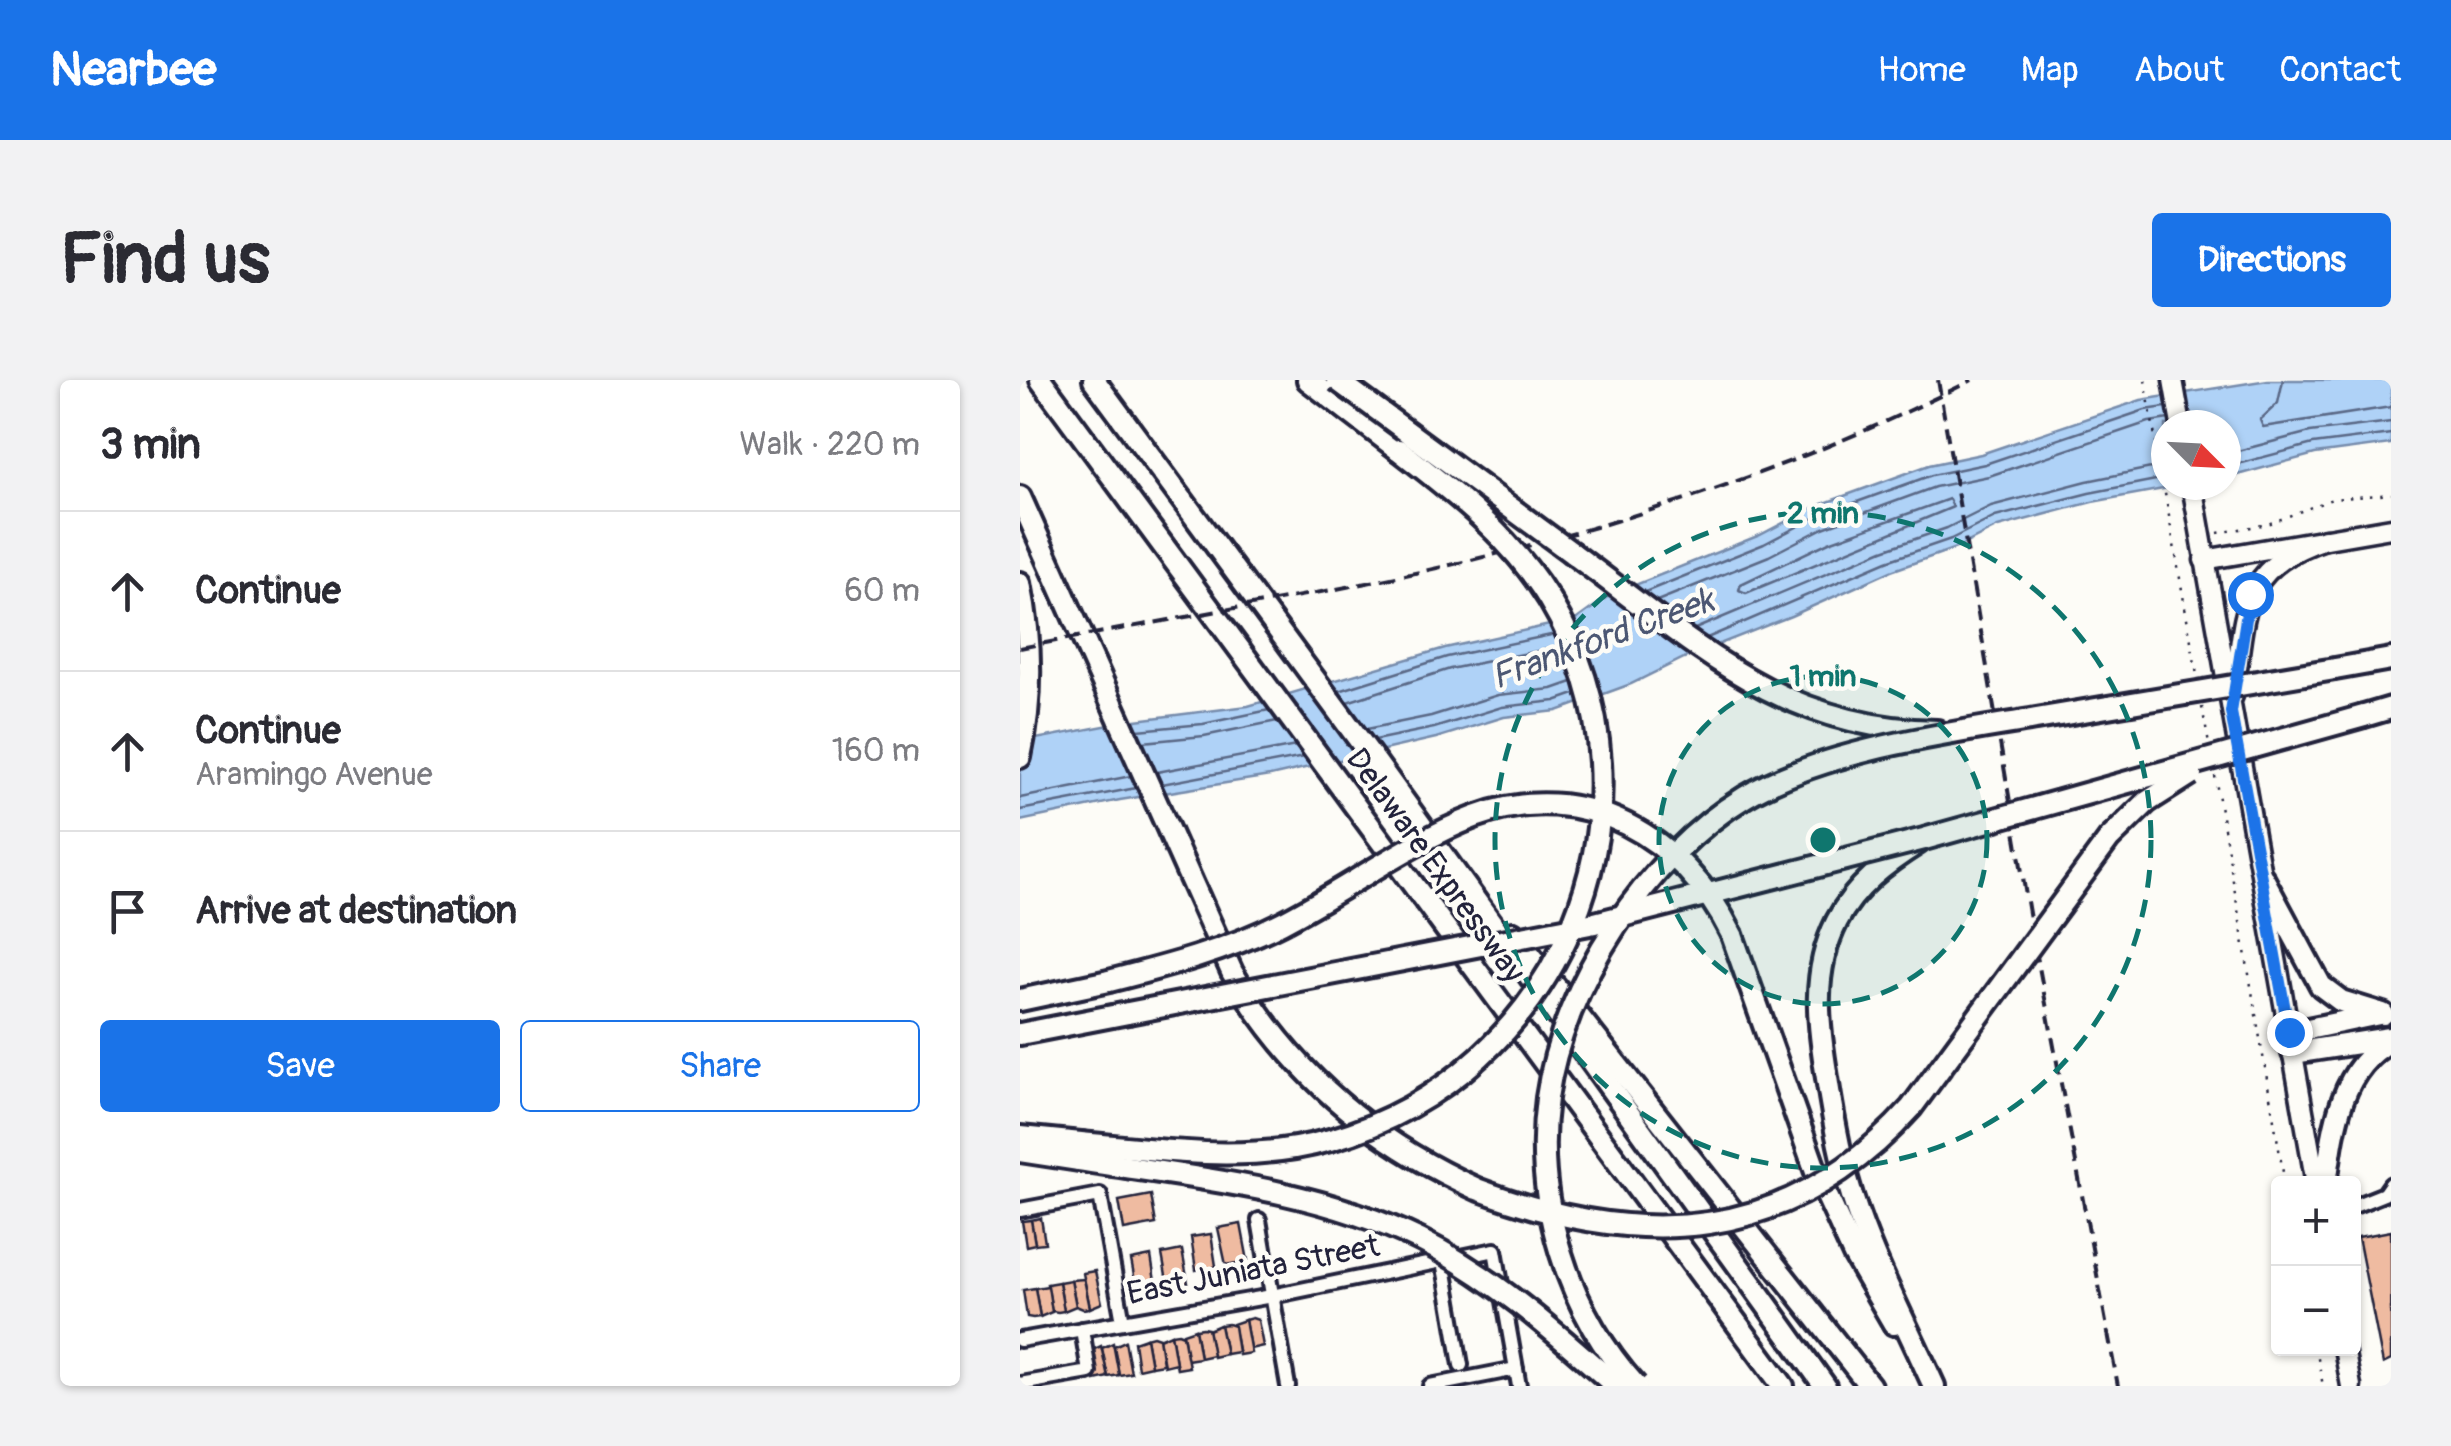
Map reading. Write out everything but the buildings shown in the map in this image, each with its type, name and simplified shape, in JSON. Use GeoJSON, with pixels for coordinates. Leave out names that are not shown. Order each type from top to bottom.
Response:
{"type":"FeatureCollection","features":[{"type":"Feature","properties":{"kind":"highway","name":"Delaware Expressway"},"geometry":{"type":"LineString","coordinates":[[1042,380],[1783,1386]]}},
{"type":"Feature","properties":{"kind":"highway","name":"Delaware Expressway"},"geometry":{"type":"LineString","coordinates":[[1094,380],[1377,764],[1824,1386]]}},
{"type":"Feature","properties":{"kind":"highway"},"geometry":{"type":"LineString","coordinates":[[1020,1150],[1267,1152],[1329,1140],[1412,1107],[1459,1075],[1524,1010],[1569,936],[1588,880],[1601,792],[1598,737],[1581,667],[1551,603],[1516,552],[1485,520],[1308,380]]}},
{"type":"Feature","properties":{"kind":"highway"},"geometry":{"type":"LineString","coordinates":[[1338,380],[1753,684],[1814,712],[1844,720],[1906,730],[1964,731]]}},
{"type":"Feature","properties":{"kind":"highway"},"geometry":{"type":"LineString","coordinates":[[1020,497],[1232,972],[1249,1001],[1290,1055],[1359,1122],[1413,1158],[1477,1190],[1564,1216],[1659,1226],[1723,1221],[1777,1207],[1813,1190],[1872,1148],[1912,1108],[2127,818],[2212,758]]}},
{"type":"Feature","properties":{"kind":"highway"},"geometry":{"type":"LineString","coordinates":[[1020,583],[1031,663],[1027,723],[1020,757]]}},
{"type":"Feature","properties":{"kind":"highway"},"geometry":{"type":"LineString","coordinates":[[1636,1386],[1605,1348],[1562,1258],[1546,1185],[1545,1116],[1558,1044],[1585,978],[1657,874],[1687,842],[1747,796],[1814,766],[1964,731],[2387,661]]}},
{"type":"Feature","properties":{"kind":"highway"},"geometry":{"type":"LineString","coordinates":[[1020,1034],[1595,923],[1924,839],[2391,708]]}},
{"type":"Feature","properties":{"kind":"highway"},"geometry":{"type":"LineString","coordinates":[[1377,764],[1870,1386]]}},
{"type":"Feature","properties":{"kind":"highway"},"geometry":{"type":"LineString","coordinates":[[1020,1000],[1198,957],[1248,938],[1446,830],[1483,814],[1541,804],[1587,810],[1640,831],[1699,879],[1732,935],[1834,1213],[1932,1386]]}},
{"type":"Feature","properties":{"kind":"highway"},"geometry":{"type":"LineString","coordinates":[[1924,839],[1890,860],[1846,906],[1827,946],[1818,1009],[1836,1135],[1870,1244],[1932,1386]]}},
{"type":"Feature","properties":{"kind":"highway"},"geometry":{"type":"LineString","coordinates":[[2263,878],[2322,986],[2341,1001],[2387,1013]]}},
{"type":"Feature","properties":{"kind":"highway"},"geometry":{"type":"LineString","coordinates":[[2291,1042],[2387,1013]]}},
{"type":"Feature","properties":{"kind":"highway"},"geometry":{"type":"LineString","coordinates":[[2291,1042],[2391,1040]]}},
{"type":"Feature","properties":{"kind":"highway"},"geometry":{"type":"LineString","coordinates":[[2328,1176],[2344,1095],[2367,1060],[2391,1040]]}},
{"type":"Feature","properties":{"kind":"highway"},"geometry":{"type":"LineString","coordinates":[[1020,1137],[1304,1198],[1418,1239],[1526,1308],[1616,1386]]}},
{"type":"Feature","properties":{"kind":"main road"},"geometry":{"type":"LineString","coordinates":[[2173,380],[2178,410]]}},
{"type":"Feature","properties":{"kind":"main road"},"geometry":{"type":"LineString","coordinates":[[2194,500],[2315,1176]]}},
{"type":"Feature","properties":{"kind":"main road"},"geometry":{"type":"LineString","coordinates":[[2204,560],[2391,528]]}},
{"type":"Feature","properties":{"kind":"main road"},"geometry":{"type":"LineString","coordinates":[[2231,712],[2250,594],[2276,561],[2292,550],[2325,540]]}},
{"type":"Feature","properties":{"kind":"main road"},"geometry":{"type":"LineString","coordinates":[[2345,1356],[2351,1386]]}},
{"type":"Feature","properties":{"kind":"street"},"geometry":{"type":"LineString","coordinates":[[2361,1203],[2384,1194],[2391,1184]]}},
{"type":"Feature","properties":{"kind":"street"},"geometry":{"type":"LineString","coordinates":[[1020,1210],[1100,1195],[1122,1322]]}},
{"type":"Feature","properties":{"kind":"street"},"geometry":{"type":"LineString","coordinates":[[1259,1220],[1288,1386]]}},
{"type":"Feature","properties":{"kind":"street","name":"East Juniata Street"},"geometry":{"type":"LineString","coordinates":[[1020,1340],[1272,1296],[1495,1250],[1516,1370]]}},
{"type":"Feature","properties":{"kind":"street"},"geometry":{"type":"LineString","coordinates":[[1443,1261],[1461,1365]]}},
{"type":"Feature","properties":{"kind":"street"},"geometry":{"type":"LineString","coordinates":[[1020,1384],[1089,1372],[1082,1329]]}},
{"type":"Feature","properties":{"kind":"street"},"geometry":{"type":"LineString","coordinates":[[1430,1386],[1516,1370],[1520,1386]]}},
{"type":"Feature","properties":{"kind":"path"},"geometry":{"type":"LineString","coordinates":[[2145,380],[2197,676]]}},
{"type":"Feature","properties":{"kind":"path"},"geometry":{"type":"LineString","coordinates":[[2231,530],[2268,524],[2332,499],[2391,494]]}},
{"type":"Feature","properties":{"kind":"path"},"geometry":{"type":"LineString","coordinates":[[2200,694],[2285,1176]]}},
{"type":"Feature","properties":{"kind":"path"},"geometry":{"type":"LineString","coordinates":[[2317,1356],[2323,1386]]}},
{"type":"Feature","properties":{"kind":"water","name":"Frankford Creek"},"geometry":{"type":"Polygon","coordinates":[[[2268,380],[2391,380],[2391,444],[2315,454],[2241,474],[2241,410],[2151,410],[2151,491],[1998,527],[1956,548],[1891,571],[1684,658],[1631,684],[1557,711],[1504,717],[1436,738],[1270,776],[1020,821],[1020,742],[1136,720],[1248,706],[1445,648],[1577,619],[1610,595],[1760,535],[1814,507],[1929,465],[1981,454],[2141,400],[2268,380]]]}},
{"type":"Feature","properties":{"kind":"railway"},"geometry":{"type":"LineString","coordinates":[[1938,380],[2030,919],[2118,1386]]}},
{"type":"Feature","properties":{"kind":"railway"},"geometry":{"type":"LineString","coordinates":[[1020,648],[1415,573],[1558,538],[1769,469],[1972,380]]}},
{"type":"Feature","properties":{"kind":"route"},"geometry":{"type":"LineString","coordinates":[[2250,594],[2231,712],[2289,1032]]}}]}
